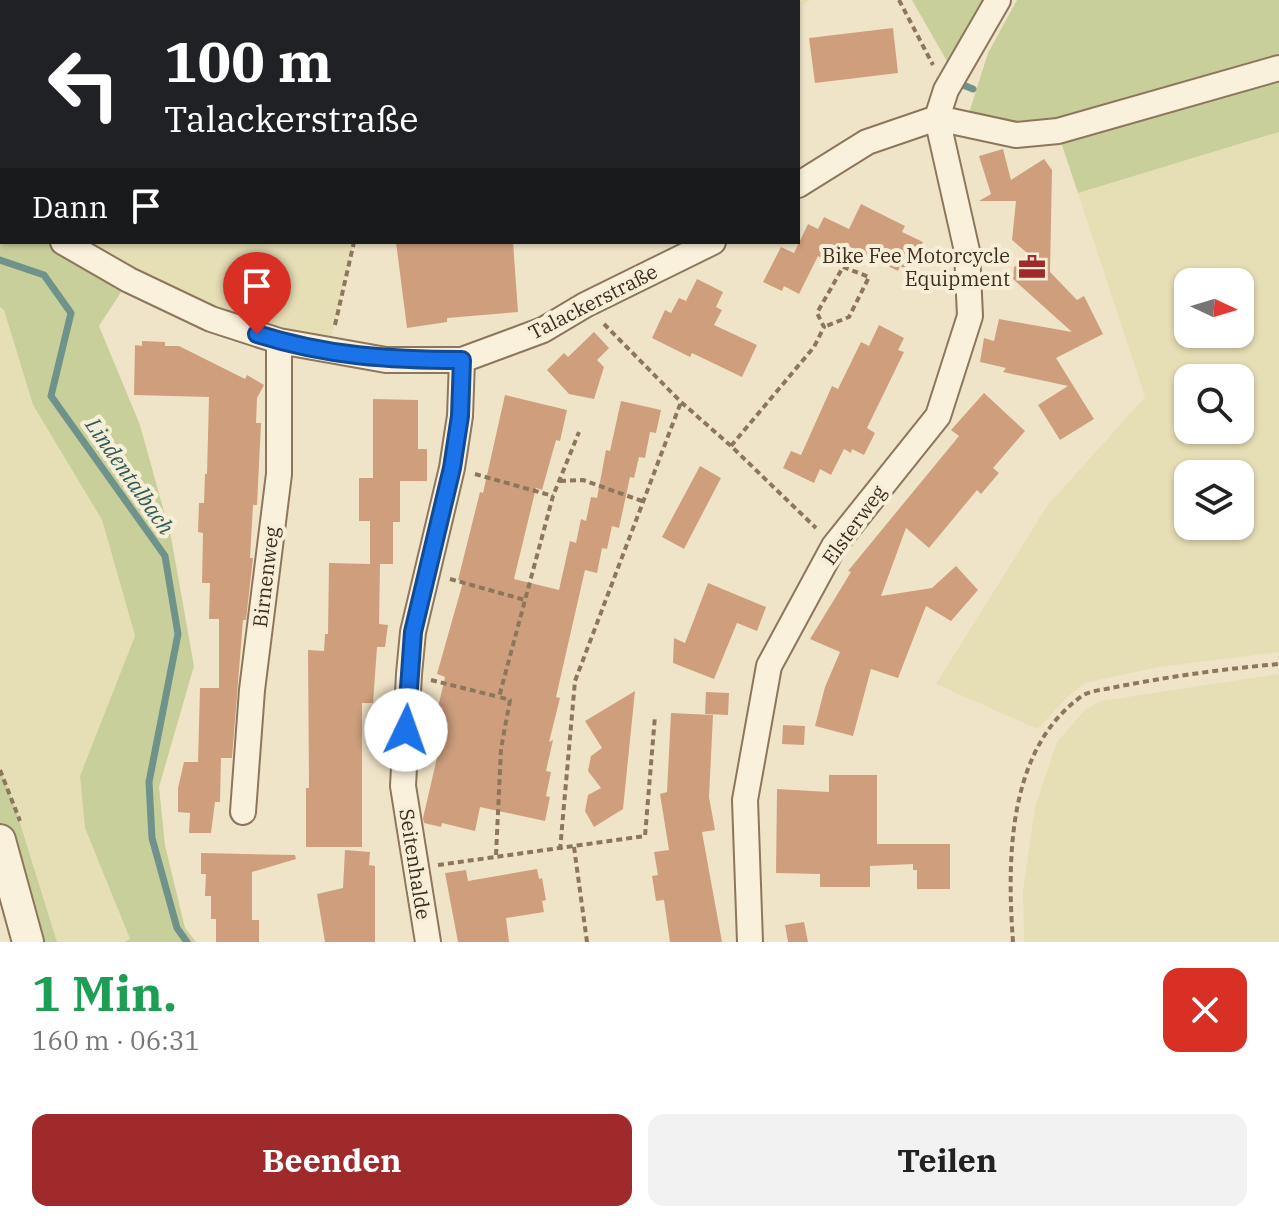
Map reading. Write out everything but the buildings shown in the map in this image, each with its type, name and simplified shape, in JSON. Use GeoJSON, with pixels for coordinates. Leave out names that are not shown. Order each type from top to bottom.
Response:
{"type":"FeatureCollection","features":[{"type":"Feature","properties":{"kind":"street"},"geometry":{"type":"LineString","coordinates":[[937,118],[946,90],[998,0]]}},
{"type":"Feature","properties":{"kind":"street"},"geometry":{"type":"LineString","coordinates":[[800,184],[867,142],[937,118],[1016,135],[1058,131],[1279,68]]}},
{"type":"Feature","properties":{"kind":"street","name":"Elsterweg"},"geometry":{"type":"LineString","coordinates":[[750,942],[745,800],[769,666],[834,546],[938,416],[970,316],[967,251],[937,118]]}},
{"type":"Feature","properties":{"kind":"street","name":"Talackerstraße"},"geometry":{"type":"LineString","coordinates":[[66,244],[129,280],[211,319],[279,341],[386,360],[462,360],[543,330],[585,305],[709,244]]}},
{"type":"Feature","properties":{"kind":"street","name":"Birnenweg"},"geometry":{"type":"LineString","coordinates":[[243,812],[252,690],[279,474],[279,341]]}},
{"type":"Feature","properties":{"kind":"street","name":"Seitenhalde"},"geometry":{"type":"LineString","coordinates":[[428,942],[403,786],[409,674],[413,632],[452,468],[460,416],[462,360]]}},
{"type":"Feature","properties":{"kind":"street"},"geometry":{"type":"LineString","coordinates":[[0,840],[28,942]]}},
{"type":"Feature","properties":{"kind":"path"},"geometry":{"type":"LineString","coordinates":[[899,0],[946,90]]}},
{"type":"Feature","properties":{"kind":"path"},"geometry":{"type":"LineString","coordinates":[[328,351],[354,244]]}},
{"type":"Feature","properties":{"kind":"path"},"geometry":{"type":"LineString","coordinates":[[731,446],[814,347],[824,327],[849,317],[869,277],[843,267],[817,313],[824,327]]}},
{"type":"Feature","properties":{"kind":"path"},"geometry":{"type":"LineString","coordinates":[[585,305],[681,402],[834,546]]}},
{"type":"Feature","properties":{"kind":"path"},"geometry":{"type":"LineString","coordinates":[[560,850],[575,681],[681,402]]}},
{"type":"Feature","properties":{"kind":"path"},"geometry":{"type":"LineString","coordinates":[[499,697],[553,496],[579,432]]}},
{"type":"Feature","properties":{"kind":"path"},"geometry":{"type":"LineString","coordinates":[[452,468],[553,496]]}},
{"type":"Feature","properties":{"kind":"path"},"geometry":{"type":"LineString","coordinates":[[560,481],[583,480],[642,501]]}},
{"type":"Feature","properties":{"kind":"path"},"geometry":{"type":"LineString","coordinates":[[426,573],[525,600]]}},
{"type":"Feature","properties":{"kind":"path"},"geometry":{"type":"LineString","coordinates":[[1013,942],[1008,882],[1016,805],[1044,732],[1083,694],[1139,682],[1279,664]]}},
{"type":"Feature","properties":{"kind":"path"},"geometry":{"type":"LineString","coordinates":[[409,674],[510,700],[501,749],[496,855]]}},
{"type":"Feature","properties":{"kind":"path"},"geometry":{"type":"LineString","coordinates":[[416,869],[496,855],[560,850],[645,836],[655,716]]}},
{"type":"Feature","properties":{"kind":"path"},"geometry":{"type":"LineString","coordinates":[[574,847],[587,942]]}},
{"type":"Feature","properties":{"kind":"shaded area"},"geometry":{"type":"Polygon","coordinates":[[[1279,132],[1279,652],[1159,667],[1085,683],[1067,697],[1038,729],[936,684],[1047,506],[1145,397],[1078,193],[1279,132]]]}},
{"type":"Feature","properties":{"kind":"shaded area"},"geometry":{"type":"Polygon","coordinates":[[[67,244],[354,244],[328,351],[279,341],[67,244]]]}},
{"type":"Feature","properties":{"kind":"shaded area"},"geometry":{"type":"Polygon","coordinates":[[[0,307],[4,310],[33,405],[102,520],[135,637],[80,777],[85,828],[130,940],[124,942],[57,942],[15,807],[0,770],[0,307]]]}},
{"type":"Feature","properties":{"kind":"shaded area"},"geometry":{"type":"Polygon","coordinates":[[[1279,674],[1279,942],[1024,942],[1023,890],[1035,807],[1057,742],[1086,709],[1101,701],[1279,674]]]}},
{"type":"Feature","properties":{"kind":"green space"},"geometry":{"type":"Polygon","coordinates":[[[912,0],[984,0],[948,63],[912,0]]]}},
{"type":"Feature","properties":{"kind":"green space"},"geometry":{"type":"Polygon","coordinates":[[[1017,0],[1279,0],[1279,59],[1060,124],[1012,126],[969,113],[988,53],[1017,0]]]}},
{"type":"Feature","properties":{"kind":"green space"},"geometry":{"type":"Polygon","coordinates":[[[1279,79],[1279,132],[1078,193],[1060,139],[1279,79]]]}},
{"type":"Feature","properties":{"kind":"green space"},"geometry":{"type":"Polygon","coordinates":[[[0,244],[66,244],[129,280],[99,326],[140,425],[171,537],[194,666],[159,787],[165,845],[185,928],[196,942],[124,942],[130,939],[85,828],[80,776],[135,636],[102,520],[33,405],[4,310],[0,307],[0,244]]]}},
{"type":"Feature","properties":{"kind":"green space"},"geometry":{"type":"Polygon","coordinates":[[[0,770],[15,807],[57,942],[28,942],[0,840],[0,770]]]}},
{"type":"Feature","properties":{"kind":"waterway"},"geometry":{"type":"LineString","coordinates":[[963,85],[973,89]]}},
{"type":"Feature","properties":{"kind":"waterway","name":"Lindentalbach"},"geometry":{"type":"LineString","coordinates":[[0,260],[44,275],[71,313],[51,396],[165,556],[178,634],[149,782],[152,838],[177,928],[187,942]]}},
{"type":"Feature","properties":{"kind":"place","name":"Bike Fee Motorcycle Equipment"},"geometry":{"type":"Point","coordinates":[1032,267]}},
{"type":"Feature","properties":{"kind":"route"},"geometry":{"type":"LineString","coordinates":[[257,334],[328,351],[386,360],[462,360],[460,416],[452,468],[413,632],[406,730]]}}]}
